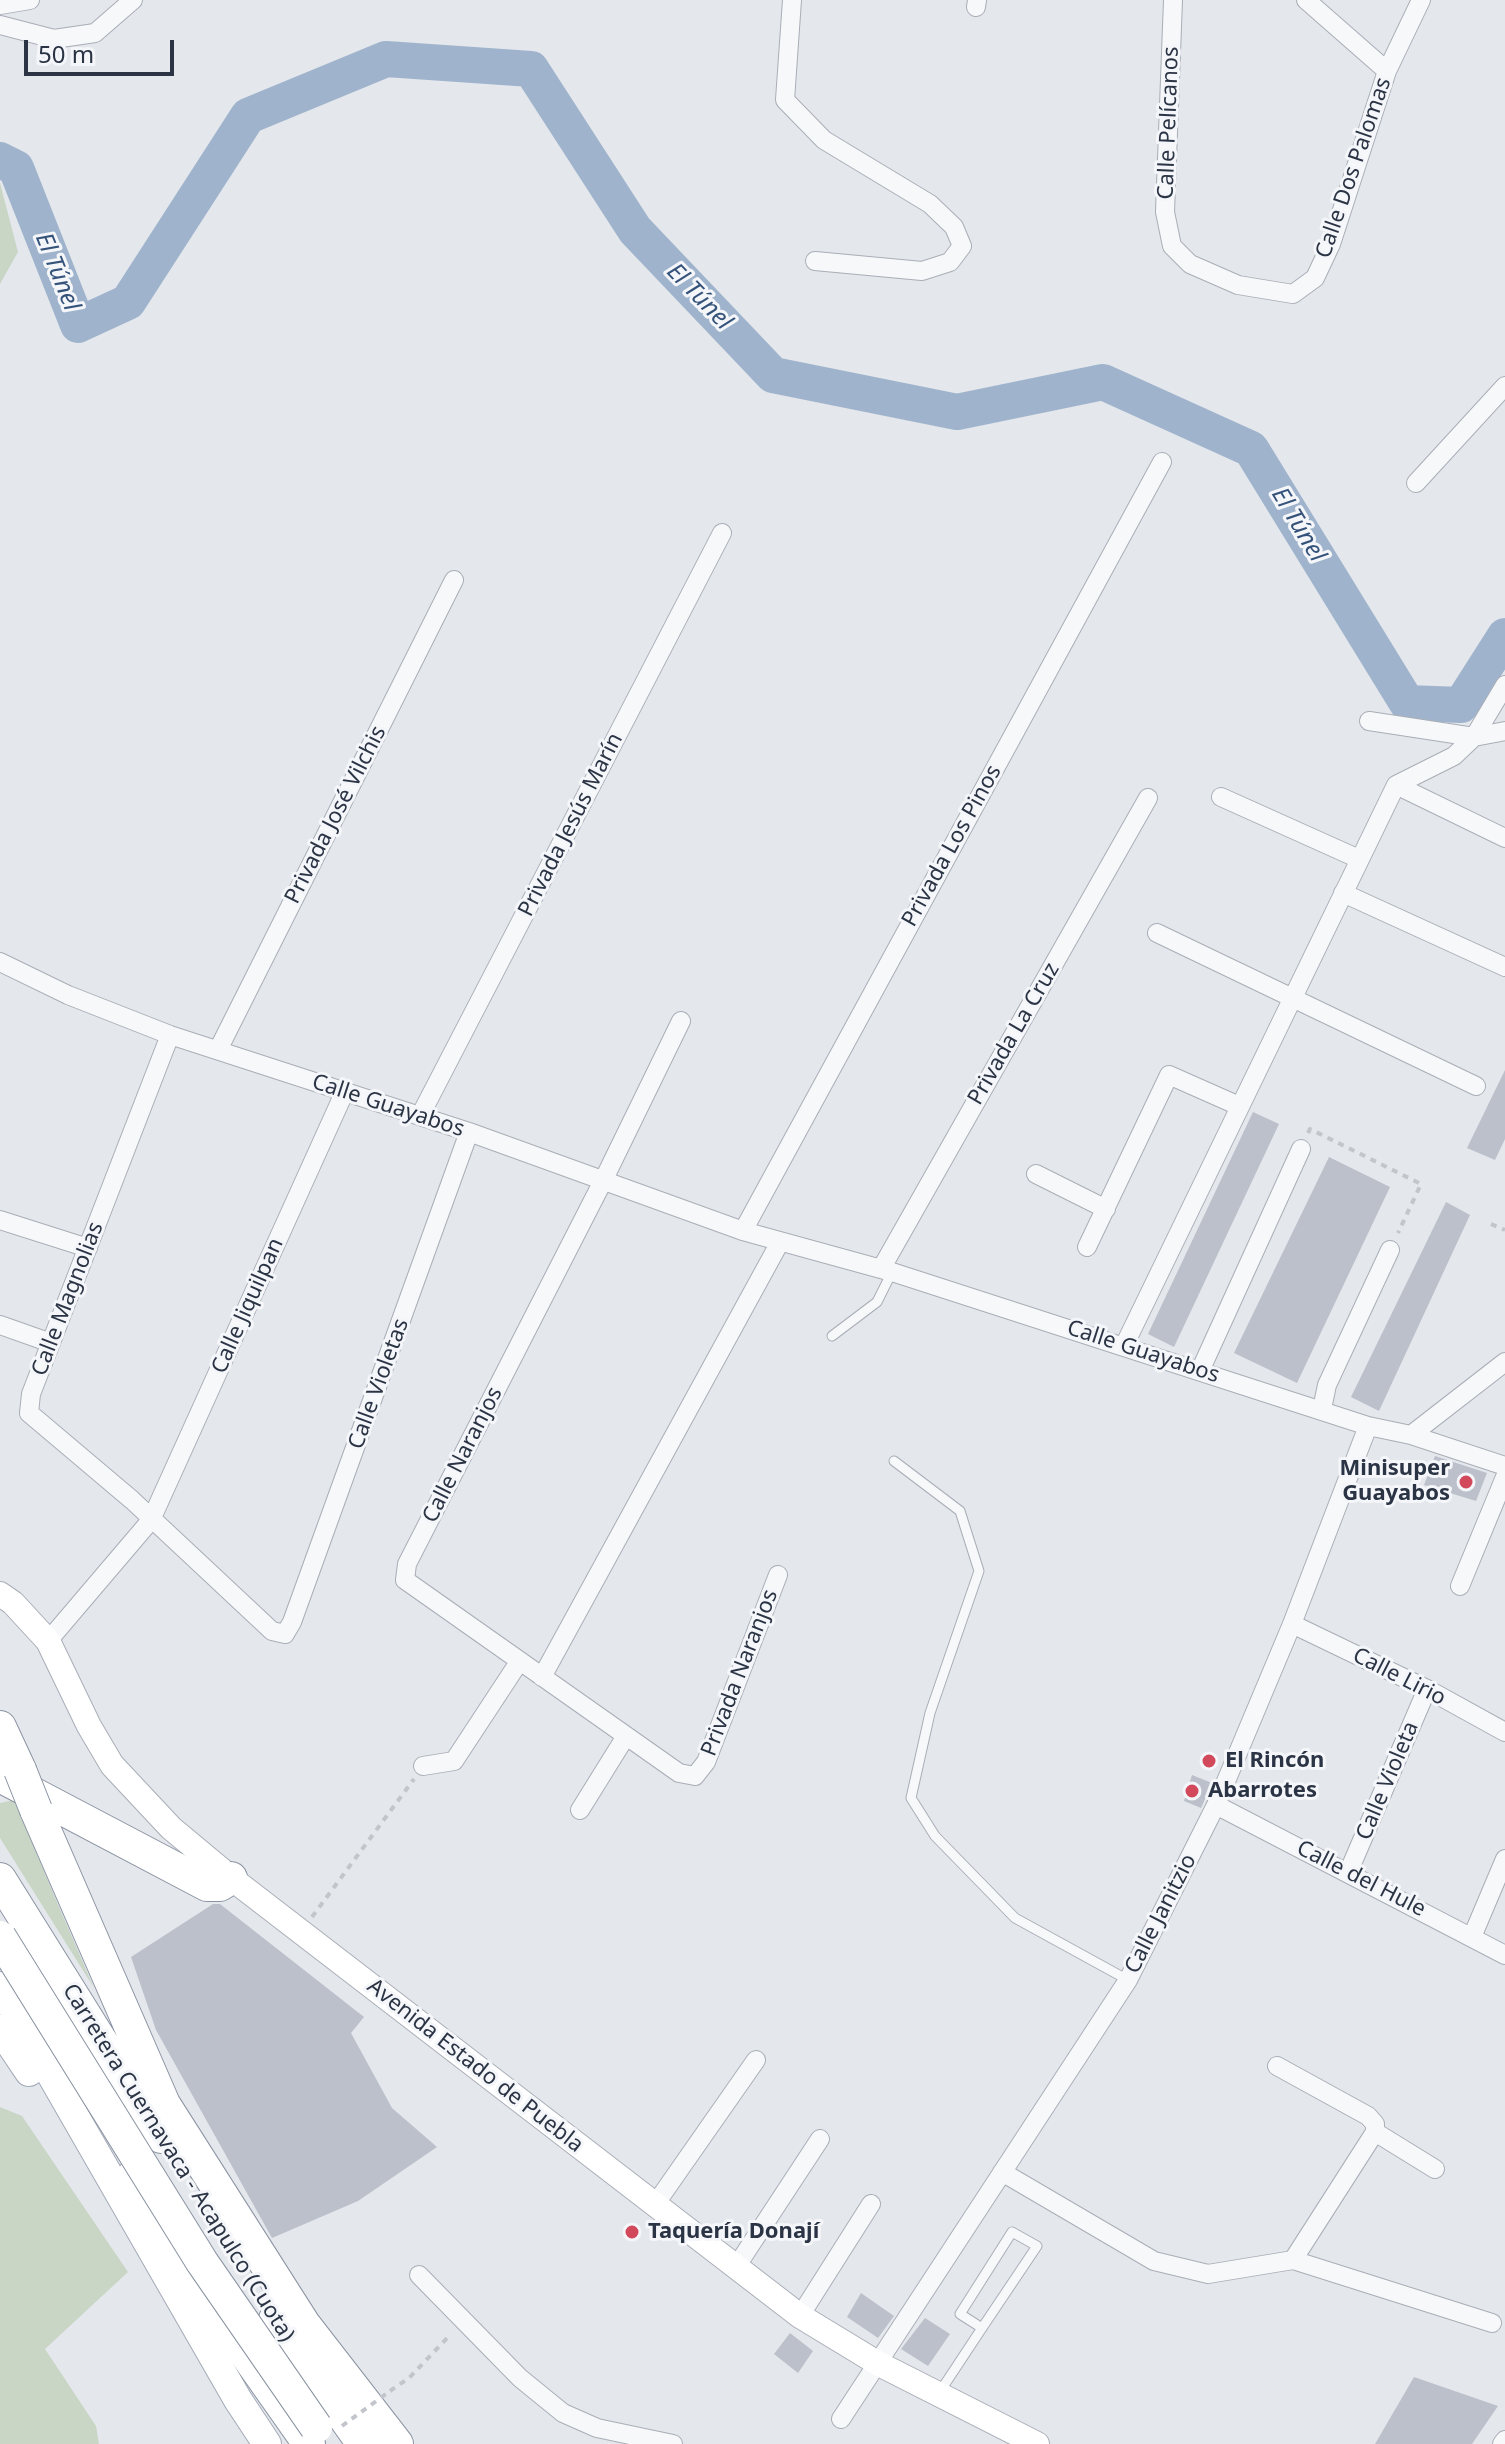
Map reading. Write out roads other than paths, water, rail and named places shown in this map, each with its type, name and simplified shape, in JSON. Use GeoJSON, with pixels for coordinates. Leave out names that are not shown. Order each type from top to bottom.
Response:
{"type":"FeatureCollection","features":[{"type":"Feature","properties":{"kind":"highway"},"geometry":{"type":"LineString","coordinates":[[0,1727],[10,1773],[36,1810],[164,2104],[304,2324],[397,2444]]}},
{"type":"Feature","properties":{"kind":"highway"},"geometry":{"type":"LineString","coordinates":[[10,1773],[207,1885],[220,1885],[231,1878]]}},
{"type":"Feature","properties":{"kind":"highway","name":"Carretera Cuernavaca - Acapulco (Cuota)"},"geometry":{"type":"LineString","coordinates":[[0,1879],[227,2244],[363,2444]]}},
{"type":"Feature","properties":{"kind":"highway"},"geometry":{"type":"LineString","coordinates":[[0,1888],[78,2042],[132,2177],[178,2258],[309,2444]]}},
{"type":"Feature","properties":{"kind":"highway","name":"Carretera Cuernavaca - Acapulco (Cuota)"},"geometry":{"type":"LineString","coordinates":[[0,1937],[202,2262],[329,2444]]}},
{"type":"Feature","properties":{"kind":"main road"},"geometry":{"type":"LineString","coordinates":[[0,1986],[267,2444]]}},
{"type":"Feature","properties":{"kind":"main road"},"geometry":{"type":"LineString","coordinates":[[0,2029],[138,2227]]}},
{"type":"Feature","properties":{"kind":"street"},"geometry":{"type":"LineString","coordinates":[[0,5],[30,0]]}},
{"type":"Feature","properties":{"kind":"street"},"geometry":{"type":"LineString","coordinates":[[0,25],[54,39],[95,33],[133,0]]}},
{"type":"Feature","properties":{"kind":"street"},"geometry":{"type":"LineString","coordinates":[[792,0],[785,100],[824,140],[930,204],[954,227],[962,246],[950,262],[922,271],[815,261]]}},
{"type":"Feature","properties":{"kind":"street","name":"Calle Pelícanos"},"geometry":{"type":"LineString","coordinates":[[1172,246],[1165,212],[1173,0]]}},
{"type":"Feature","properties":{"kind":"street"},"geometry":{"type":"LineString","coordinates":[[1306,0],[1387,71]]}},
{"type":"Feature","properties":{"kind":"street","name":"Calle Dos Palomas"},"geometry":{"type":"LineString","coordinates":[[1172,246],[1190,264],[1238,285],[1293,294],[1315,278],[1331,244],[1387,71],[1421,0]]}},
{"type":"Feature","properties":{"kind":"street"},"geometry":{"type":"LineString","coordinates":[[1416,483],[1505,386]]}},
{"type":"Feature","properties":{"kind":"street","name":"Privada Los Pinos"},"geometry":{"type":"LineString","coordinates":[[743,1231],[1162,462]]}},
{"type":"Feature","properties":{"kind":"street","name":"Privada Jesús Marín"},"geometry":{"type":"LineString","coordinates":[[420,1116],[722,533]]}},
{"type":"Feature","properties":{"kind":"street","name":"Privada José Vilchis"},"geometry":{"type":"LineString","coordinates":[[218,1050],[454,580]]}},
{"type":"Feature","properties":{"kind":"street"},"geometry":{"type":"LineString","coordinates":[[1124,1346],[1396,785],[1454,756],[1474,737],[1505,685]]}},
{"type":"Feature","properties":{"kind":"street"},"geometry":{"type":"LineString","coordinates":[[1369,721],[1474,737],[1505,731]]}},
{"type":"Feature","properties":{"kind":"street"},"geometry":{"type":"LineString","coordinates":[[1396,785],[1505,838]]}},
{"type":"Feature","properties":{"kind":"street"},"geometry":{"type":"LineString","coordinates":[[1221,797],[1359,859]]}},
{"type":"Feature","properties":{"kind":"street","name":"Privada La Cruz"},"geometry":{"type":"LineString","coordinates":[[886,1270],[1148,798]]}},
{"type":"Feature","properties":{"kind":"street"},"geometry":{"type":"LineString","coordinates":[[1343,893],[1505,967]]}},
{"type":"Feature","properties":{"kind":"street"},"geometry":{"type":"LineString","coordinates":[[1157,933],[1476,1086]]}},
{"type":"Feature","properties":{"kind":"street","name":"Calle Guayabos"},"geometry":{"type":"LineString","coordinates":[[0,962],[68,995],[170,1035],[469,1132],[743,1231],[886,1270],[1368,1426],[1411,1435],[1505,1466]]}},
{"type":"Feature","properties":{"kind":"street"},"geometry":{"type":"LineString","coordinates":[[603,1181],[681,1021]]}},
{"type":"Feature","properties":{"kind":"street","name":"Calle Magnolias"},"geometry":{"type":"LineString","coordinates":[[151,1520],[132,1500],[29,1413],[31,1394],[170,1035]]}},
{"type":"Feature","properties":{"kind":"street"},"geometry":{"type":"LineString","coordinates":[[1087,1247],[1169,1075],[1239,1106]]}},
{"type":"Feature","properties":{"kind":"street","name":"Calle Jiquilpan"},"geometry":{"type":"LineString","coordinates":[[48,1641],[151,1520],[345,1091]]}},
{"type":"Feature","properties":{"kind":"street","name":"Calle Violetas"},"geometry":{"type":"LineString","coordinates":[[151,1520],[272,1631],[285,1634],[469,1132]]}},
{"type":"Feature","properties":{"kind":"street"},"geometry":{"type":"LineString","coordinates":[[1200,1371],[1301,1149]]}},
{"type":"Feature","properties":{"kind":"street"},"geometry":{"type":"LineString","coordinates":[[1036,1174],[1106,1209]]}},
{"type":"Feature","properties":{"kind":"street","name":"Calle Naranjos"},"geometry":{"type":"LineString","coordinates":[[542,1677],[405,1580],[407,1564],[603,1181]]}},
{"type":"Feature","properties":{"kind":"street"},"geometry":{"type":"LineString","coordinates":[[0,1220],[88,1248]]}},
{"type":"Feature","properties":{"kind":"street"},"geometry":{"type":"LineString","coordinates":[[542,1677],[780,1242]]}},
{"type":"Feature","properties":{"kind":"street"},"geometry":{"type":"LineString","coordinates":[[1322,1409],[1327,1385],[1390,1250]]}},
{"type":"Feature","properties":{"kind":"street"},"geometry":{"type":"LineString","coordinates":[[0,1325],[51,1343]]}},
{"type":"Feature","properties":{"kind":"street"},"geometry":{"type":"LineString","coordinates":[[1411,1435],[1505,1362]]}},
{"type":"Feature","properties":{"kind":"street","name":"Calle Janitzio"},"geometry":{"type":"LineString","coordinates":[[841,2419],[1128,1980],[1216,1805],[1292,1624],[1368,1426]]}},
{"type":"Feature","properties":{"kind":"street"},"geometry":{"type":"LineString","coordinates":[[1460,1586],[1505,1477]]}},
{"type":"Feature","properties":{"kind":"street","name":"Privada Naranjos"},"geometry":{"type":"LineString","coordinates":[[542,1677],[679,1773],[695,1776],[706,1762],[778,1575]]}},
{"type":"Feature","properties":{"kind":"street","name":"Avenida Estado de Puebla"},"geometry":{"type":"LineString","coordinates":[[0,1594],[13,1603],[48,1641],[89,1726],[112,1765],[171,1828],[231,1878],[800,2316],[879,2364],[1037,2444]]}},
{"type":"Feature","properties":{"kind":"street","name":"Calle Lirio"},"geometry":{"type":"LineString","coordinates":[[1292,1624],[1427,1689],[1505,1732]]}},
{"type":"Feature","properties":{"kind":"street"},"geometry":{"type":"LineString","coordinates":[[423,1766],[454,1761],[519,1662]]}},
{"type":"Feature","properties":{"kind":"street","name":"Calle Violeta"},"geometry":{"type":"LineString","coordinates":[[1348,1873],[1427,1689]]}},
{"type":"Feature","properties":{"kind":"street"},"geometry":{"type":"LineString","coordinates":[[580,1810],[626,1736]]}},
{"type":"Feature","properties":{"kind":"street","name":"Calle del Hule"},"geometry":{"type":"LineString","coordinates":[[1216,1805],[1505,1955]]}},
{"type":"Feature","properties":{"kind":"street"},"geometry":{"type":"LineString","coordinates":[[1472,1937],[1505,1859]]}},
{"type":"Feature","properties":{"kind":"street"},"geometry":{"type":"LineString","coordinates":[[654,2206],[756,2060]]}},
{"type":"Feature","properties":{"kind":"street"},"geometry":{"type":"LineString","coordinates":[[1277,2066],[1368,2116],[1375,2124],[1375,2132],[1293,2260]]}},
{"type":"Feature","properties":{"kind":"street"},"geometry":{"type":"LineString","coordinates":[[1375,2132],[1435,2169]]}},
{"type":"Feature","properties":{"kind":"street"},"geometry":{"type":"LineString","coordinates":[[736,2267],[820,2139]]}},
{"type":"Feature","properties":{"kind":"street"},"geometry":{"type":"LineString","coordinates":[[1002,2172],[1154,2261],[1208,2274],[1293,2260],[1492,2323]]}},
{"type":"Feature","properties":{"kind":"street"},"geometry":{"type":"LineString","coordinates":[[800,2316],[871,2204]]}},
{"type":"Feature","properties":{"kind":"street"},"geometry":{"type":"LineString","coordinates":[[419,2275],[520,2378],[563,2413],[622,2439],[673,2444]]}},
{"type":"Feature","properties":{"kind":"lane"},"geometry":{"type":"LineString","coordinates":[[832,1336],[877,1302],[886,1270]]}},
{"type":"Feature","properties":{"kind":"lane"},"geometry":{"type":"LineString","coordinates":[[894,1461],[960,1511],[979,1571],[930,1713],[911,1798],[935,1836],[1015,1918],[1128,1980]]}},
{"type":"Feature","properties":{"kind":"lane"},"geometry":{"type":"LineString","coordinates":[[939,2394],[1037,2246],[1012,2232],[960,2314],[982,2328]]}},
{"type":"Feature","properties":{"kind":"waterway","name":"El Túnel"},"geometry":{"type":"LineString","coordinates":[[0,160],[16,168],[78,325],[128,302],[248,116],[386,59],[531,69],[635,230],[773,375],[957,412],[1103,382],[1251,449],[1407,703],[1461,705],[1505,636]]}},
{"type":"Feature","properties":{"kind":"place","name":"Minisuper Guayabos"},"geometry":{"type":"Point","coordinates":[1466,1482]}},
{"type":"Feature","properties":{"kind":"place","name":"El Rincón"},"geometry":{"type":"Point","coordinates":[1209,1761]}},
{"type":"Feature","properties":{"kind":"place","name":"Abarrotes"},"geometry":{"type":"Point","coordinates":[1192,1791]}},
{"type":"Feature","properties":{"kind":"place","name":"Taquería Donají"},"geometry":{"type":"Point","coordinates":[632,2232]}}]}
